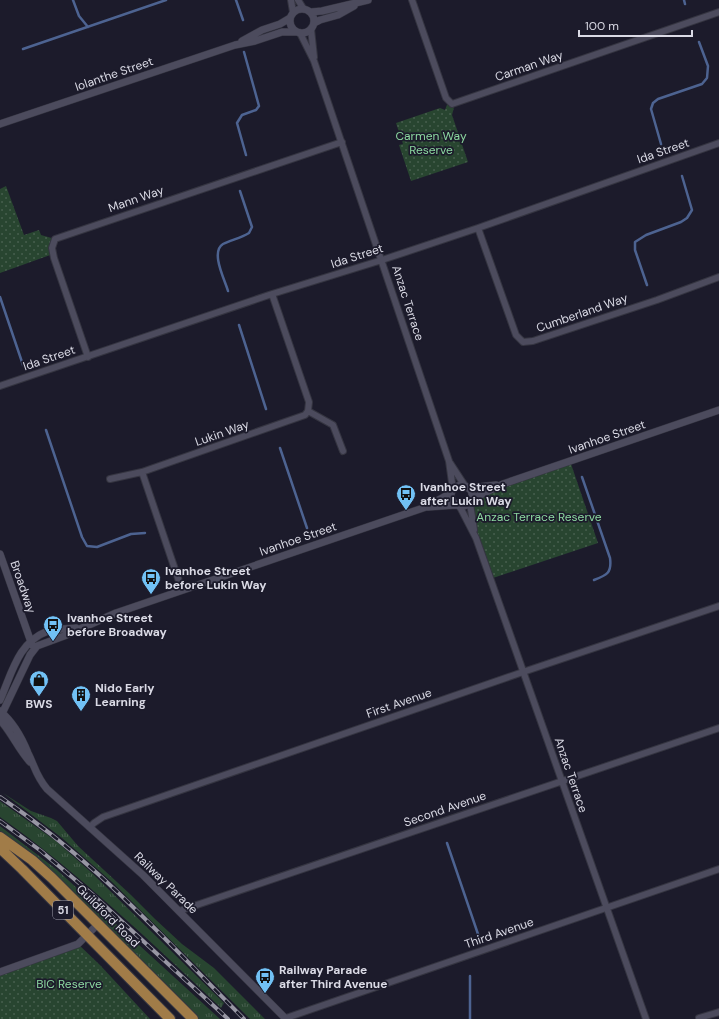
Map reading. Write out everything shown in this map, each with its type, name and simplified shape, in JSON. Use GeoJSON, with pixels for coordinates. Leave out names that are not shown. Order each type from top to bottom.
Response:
{"type":"FeatureCollection","features":[{"type":"Feature","properties":{"kind":"highway","name":"Guildford Road"},"geometry":{"type":"LineString","coordinates":[[0,837],[32,860],[52,878],[193,1019]]}},
{"type":"Feature","properties":{"kind":"highway","name":"51"},"geometry":{"type":"LineString","coordinates":[[0,848],[170,1019]]}},
{"type":"Feature","properties":{"kind":"street"},"geometry":{"type":"LineString","coordinates":[[291,0],[291,27],[298,32],[304,33],[320,20],[338,15],[368,0]]}},
{"type":"Feature","properties":{"kind":"street"},"geometry":{"type":"LineString","coordinates":[[298,0],[303,8],[310,12],[313,16],[312,26]]}},
{"type":"Feature","properties":{"kind":"street","name":"Carman Way"},"geometry":{"type":"LineString","coordinates":[[412,0],[446,98],[452,104],[719,12]]}},
{"type":"Feature","properties":{"kind":"street"},"geometry":{"type":"LineString","coordinates":[[310,12],[358,4]]}},
{"type":"Feature","properties":{"kind":"street"},"geometry":{"type":"LineString","coordinates":[[292,15],[300,8],[303,8]]}},
{"type":"Feature","properties":{"kind":"street","name":"Iolanthe Street"},"geometry":{"type":"LineString","coordinates":[[235,45],[262,30],[280,24],[292,15]]}},
{"type":"Feature","properties":{"kind":"street","name":"Anzac Terrace"},"geometry":{"type":"LineString","coordinates":[[312,26],[314,61]]}},
{"type":"Feature","properties":{"kind":"street","name":"Iolanthe Street"},"geometry":{"type":"LineString","coordinates":[[0,124],[235,45],[255,41],[282,32],[298,32]]}},
{"type":"Feature","properties":{"kind":"street","name":"Anzac Terrace"},"geometry":{"type":"LineString","coordinates":[[298,32],[314,61],[382,260],[449,461],[452,492]]}},
{"type":"Feature","properties":{"kind":"street","name":"Mann Way"},"geometry":{"type":"LineString","coordinates":[[88,357],[54,258],[52,248],[55,239],[342,142]]}},
{"type":"Feature","properties":{"kind":"street","name":"Ida Street"},"geometry":{"type":"LineString","coordinates":[[0,386],[272,294],[478,228],[719,143]]}},
{"type":"Feature","properties":{"kind":"street","name":"Cumberland Way"},"geometry":{"type":"LineString","coordinates":[[478,228],[516,335],[523,342],[528,342],[657,300],[719,277]]}},
{"type":"Feature","properties":{"kind":"street"},"geometry":{"type":"LineString","coordinates":[[272,294],[309,402],[308,411],[333,425],[343,451]]}},
{"type":"Feature","properties":{"kind":"street","name":"Ivanhoe Street"},"geometry":{"type":"LineString","coordinates":[[471,501],[502,484],[719,410]]}},
{"type":"Feature","properties":{"kind":"street","name":"Lukin Way"},"geometry":{"type":"LineString","coordinates":[[110,479],[142,472],[301,417],[308,411]]}},
{"type":"Feature","properties":{"kind":"street","name":"Anzac Terrace"},"geometry":{"type":"LineString","coordinates":[[449,461],[467,487]]}},
{"type":"Feature","properties":{"kind":"street"},"geometry":{"type":"LineString","coordinates":[[142,472],[182,590]]}},
{"type":"Feature","properties":{"kind":"street","name":"Ivanhoe Street"},"geometry":{"type":"LineString","coordinates":[[467,487],[502,484]]}},
{"type":"Feature","properties":{"kind":"street"},"geometry":{"type":"LineString","coordinates":[[457,486],[467,487],[472,493],[471,501],[464,507],[458,506],[451,499],[452,492],[457,486]]}},
{"type":"Feature","properties":{"kind":"street","name":"Ivanhoe Street"},"geometry":{"type":"LineString","coordinates":[[34,649],[37,646],[88,626],[116,613],[426,507],[452,492]]}},
{"type":"Feature","properties":{"kind":"street","name":"Anzac Terrace"},"geometry":{"type":"LineString","coordinates":[[471,501],[476,538]]}},
{"type":"Feature","properties":{"kind":"street","name":"Anzac Terrace"},"geometry":{"type":"LineString","coordinates":[[458,506],[476,538],[646,1019]]}},
{"type":"Feature","properties":{"kind":"street","name":"Ivanhoe Street"},"geometry":{"type":"LineString","coordinates":[[426,507],[458,506]]}},
{"type":"Feature","properties":{"kind":"street","name":"Broadway"},"geometry":{"type":"LineString","coordinates":[[0,554],[30,642],[34,649]]}},
{"type":"Feature","properties":{"kind":"street","name":"First Avenue"},"geometry":{"type":"LineString","coordinates":[[90,827],[103,817],[719,606]]}},
{"type":"Feature","properties":{"kind":"street","name":"Ivanhoe Street"},"geometry":{"type":"LineString","coordinates":[[0,700],[20,652],[30,642],[49,631],[88,626]]}},
{"type":"Feature","properties":{"kind":"street"},"geometry":{"type":"LineString","coordinates":[[1,716],[21,672],[34,649]]}},
{"type":"Feature","properties":{"kind":"street","name":"Railway Parade"},"geometry":{"type":"LineString","coordinates":[[1,716],[16,730],[40,780],[47,789],[143,875],[286,1019]]}},
{"type":"Feature","properties":{"kind":"street","name":"Second Avenue"},"geometry":{"type":"LineString","coordinates":[[179,911],[719,728]]}},
{"type":"Feature","properties":{"kind":"street","name":"Third Avenue"},"geometry":{"type":"LineString","coordinates":[[286,1019],[719,870]]}},
{"type":"Feature","properties":{"kind":"street"},"geometry":{"type":"LineString","coordinates":[[0,972],[78,944],[98,924]]}},
{"type":"Feature","properties":{"kind":"street"},"geometry":{"type":"LineString","coordinates":[[699,1018],[719,1012]]}},
{"type":"Feature","properties":{"kind":"green space","name":"Carmen Way Reserve"},"geometry":{"type":"Polygon","coordinates":[[[448,102],[455,103],[452,115],[468,162],[411,181],[399,145],[403,144],[396,123],[440,108],[445,110],[448,102]]]}},
{"type":"Feature","properties":{"kind":"green space"},"geometry":{"type":"Polygon","coordinates":[[[6,186],[24,235],[39,230],[41,235],[55,239],[53,254],[0,273],[0,189],[6,186]]]}},
{"type":"Feature","properties":{"kind":"green space","name":"Anzac Terrace Reserve"},"geometry":{"type":"Polygon","coordinates":[[[570,461],[598,543],[490,579],[476,538],[472,499],[570,461]]]}},
{"type":"Feature","properties":{"kind":"green space"},"geometry":{"type":"Polygon","coordinates":[[[3,793],[31,811],[57,821],[78,846],[182,944],[214,968],[265,1019],[250,1019],[112,882],[62,838],[3,793]]]}},
{"type":"Feature","properties":{"kind":"green space"},"geometry":{"type":"Polygon","coordinates":[[[0,801],[56,841],[92,873],[224,1003],[221,1008],[114,908],[58,861],[0,817],[0,801]]]}},
{"type":"Feature","properties":{"kind":"green space"},"geometry":{"type":"Polygon","coordinates":[[[0,826],[56,869],[220,1019],[197,1019],[32,855],[0,831],[0,826]]]}},
{"type":"Feature","properties":{"kind":"green space","name":"BIC Reserve"},"geometry":{"type":"Polygon","coordinates":[[[78,944],[100,965],[150,1019],[0,1019],[0,972],[78,944]]]}},
{"type":"Feature","properties":{"kind":"waterway"},"geometry":{"type":"LineString","coordinates":[[73,0],[79,16],[88,27]]}},
{"type":"Feature","properties":{"kind":"waterway"},"geometry":{"type":"LineString","coordinates":[[23,49],[166,0]]}},
{"type":"Feature","properties":{"kind":"waterway"},"geometry":{"type":"LineString","coordinates":[[236,0],[243,20]]}},
{"type":"Feature","properties":{"kind":"waterway"},"geometry":{"type":"LineString","coordinates":[[684,0],[685,4]]}},
{"type":"Feature","properties":{"kind":"waterway"},"geometry":{"type":"LineString","coordinates":[[661,144],[651,109],[653,103],[658,99],[702,84],[707,78],[708,66],[699,42]]}},
{"type":"Feature","properties":{"kind":"waterway"},"geometry":{"type":"LineString","coordinates":[[244,52],[259,106],[256,110],[242,115],[237,123],[246,155]]}},
{"type":"Feature","properties":{"kind":"waterway"},"geometry":{"type":"LineString","coordinates":[[647,285],[635,250],[635,242],[646,235],[681,222],[687,218],[692,210],[682,176]]}},
{"type":"Feature","properties":{"kind":"waterway"},"geometry":{"type":"LineString","coordinates":[[228,291],[218,259],[219,248],[223,244],[249,233],[252,227],[240,191]]}},
{"type":"Feature","properties":{"kind":"waterway"},"geometry":{"type":"LineString","coordinates":[[0,297],[23,365]]}},
{"type":"Feature","properties":{"kind":"waterway"},"geometry":{"type":"LineString","coordinates":[[239,325],[266,409]]}},
{"type":"Feature","properties":{"kind":"waterway"},"geometry":{"type":"LineString","coordinates":[[46,430],[82,537],[87,546],[97,547],[131,534],[145,533]]}},
{"type":"Feature","properties":{"kind":"waterway"},"geometry":{"type":"LineString","coordinates":[[280,448],[307,528]]}},
{"type":"Feature","properties":{"kind":"waterway"},"geometry":{"type":"LineString","coordinates":[[582,477],[610,558],[608,573],[594,580]]}},
{"type":"Feature","properties":{"kind":"waterway"},"geometry":{"type":"LineString","coordinates":[[447,843],[480,940]]}},
{"type":"Feature","properties":{"kind":"waterway"},"geometry":{"type":"LineString","coordinates":[[470,976],[470,1019]]}},
{"type":"Feature","properties":{"kind":"railway"},"geometry":{"type":"LineString","coordinates":[[0,797],[74,853],[117,891],[244,1019]]}},
{"type":"Feature","properties":{"kind":"railway"},"geometry":{"type":"LineString","coordinates":[[0,821],[41,851],[92,894],[228,1019]]}},
{"type":"Feature","properties":{"kind":"place","name":"Ivanhoe Street after Lukin Way"},"geometry":{"type":"Point","coordinates":[406,511]}},
{"type":"Feature","properties":{"kind":"place","name":"Ivanhoe Street before Lukin Way"},"geometry":{"type":"Point","coordinates":[151,595]}},
{"type":"Feature","properties":{"kind":"place","name":"Ivanhoe Street before Broadway"},"geometry":{"type":"Point","coordinates":[53,642]}},
{"type":"Feature","properties":{"kind":"place","name":"BWS"},"geometry":{"type":"Point","coordinates":[39,697]}},
{"type":"Feature","properties":{"kind":"place","name":"Nido Early Learning"},"geometry":{"type":"Point","coordinates":[81,712]}},
{"type":"Feature","properties":{"kind":"place","name":"Railway Parade after Third Avenue"},"geometry":{"type":"Point","coordinates":[265,994]}}]}
